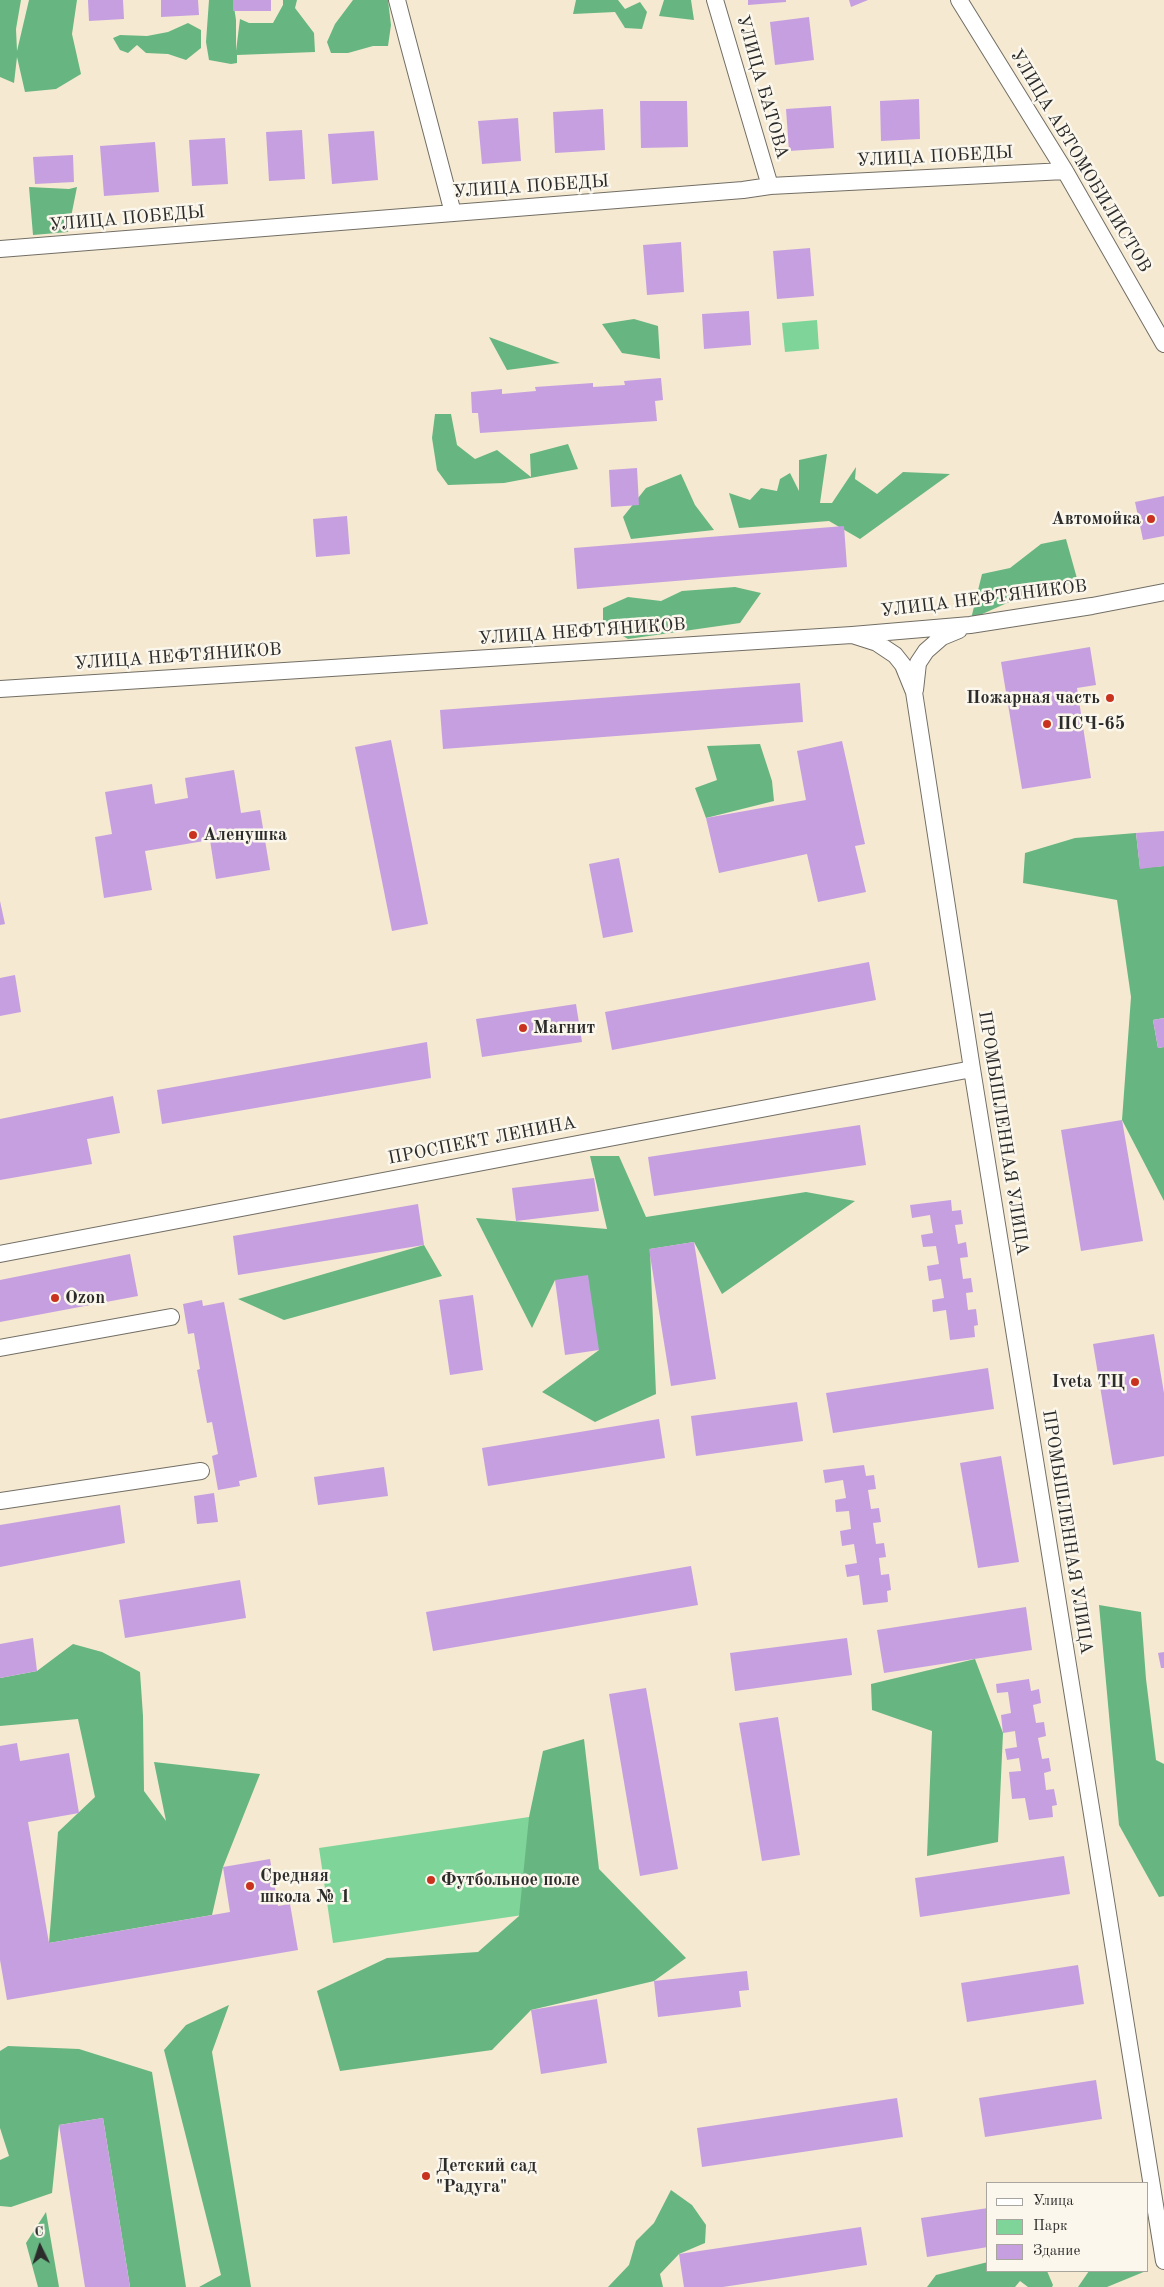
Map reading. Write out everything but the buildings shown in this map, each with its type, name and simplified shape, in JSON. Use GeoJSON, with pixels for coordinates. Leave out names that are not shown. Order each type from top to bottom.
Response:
{"type":"FeatureCollection","features":[{"type":"Feature","properties":{"kind":"street"},"geometry":{"type":"LineString","coordinates":[[397,0],[453,213]]}},
{"type":"Feature","properties":{"kind":"street","name":"УЛИЦА БАТОВА"},"geometry":{"type":"LineString","coordinates":[[715,0],[770,186]]}},
{"type":"Feature","properties":{"kind":"street","name":"УЛИЦА АВТОМОБИЛИСТОВ"},"geometry":{"type":"LineString","coordinates":[[959,0],[1065,171],[1164,344]]}},
{"type":"Feature","properties":{"kind":"street","name":"УЛИЦА ПОБЕДЫ"},"geometry":{"type":"LineString","coordinates":[[0,250],[742,190],[770,186],[1065,171]]}},
{"type":"Feature","properties":{"kind":"street","name":"УЛИЦА НЕФТЯНИКОВ"},"geometry":{"type":"LineString","coordinates":[[0,689],[852,635],[970,625],[1092,606],[1164,592]]}},
{"type":"Feature","properties":{"kind":"street","name":"ПРОМЫШЛЕННАЯ УЛИЦА"},"geometry":{"type":"LineString","coordinates":[[914,692],[918,663],[926,651],[942,638],[970,625]]}},
{"type":"Feature","properties":{"kind":"street","name":"ПРОМЫШЛЕННАЯ УЛИЦА"},"geometry":{"type":"LineString","coordinates":[[852,635],[877,643],[895,654],[903,665],[914,692],[972,1069],[1164,2261]]}},
{"type":"Feature","properties":{"kind":"street","name":"ПРОСПЕКТ ЛЕНИНА"},"geometry":{"type":"LineString","coordinates":[[0,1254],[972,1069]]}},
{"type":"Feature","properties":{"kind":"street"},"geometry":{"type":"LineString","coordinates":[[0,1348],[171,1317]]}},
{"type":"Feature","properties":{"kind":"street"},"geometry":{"type":"LineString","coordinates":[[0,1501],[201,1471]]}},
{"type":"Feature","properties":{"kind":"green space"},"geometry":{"type":"Polygon","coordinates":[[[0,0],[21,0],[16,29],[17,51],[29,0],[77,0],[72,34],[81,74],[56,89],[25,92],[17,57],[14,83],[0,77],[0,0]]]}},
{"type":"Feature","properties":{"kind":"green space"},"geometry":{"type":"Polygon","coordinates":[[[209,0],[233,0],[236,20],[236,51],[240,19],[249,23],[273,23],[283,5],[283,0],[297,0],[295,8],[314,33],[315,52],[237,55],[237,63],[231,64],[209,60],[206,42],[209,0]]]}},
{"type":"Feature","properties":{"kind":"green space"},"geometry":{"type":"Polygon","coordinates":[[[353,0],[388,0],[391,25],[388,46],[373,46],[348,53],[331,53],[327,42],[335,24],[353,0]]]}},
{"type":"Feature","properties":{"kind":"green space"},"geometry":{"type":"Polygon","coordinates":[[[576,0],[618,0],[625,9],[640,2],[647,12],[642,29],[625,28],[615,12],[573,14],[576,0]]]}},
{"type":"Feature","properties":{"kind":"green space"},"geometry":{"type":"Polygon","coordinates":[[[664,0],[691,0],[694,20],[659,16],[664,0]]]}},
{"type":"Feature","properties":{"kind":"green space"},"geometry":{"type":"Polygon","coordinates":[[[188,23],[201,30],[201,48],[186,60],[168,54],[146,53],[137,45],[128,53],[120,50],[113,38],[120,35],[147,36],[168,32],[188,23]]]}},
{"type":"Feature","properties":{"kind":"green space"},"geometry":{"type":"Polygon","coordinates":[[[29,187],[69,189],[77,187],[68,232],[33,235],[29,187]]]}},
{"type":"Feature","properties":{"kind":"green space"},"geometry":{"type":"Polygon","coordinates":[[[634,319],[658,326],[660,359],[622,353],[602,324],[634,319]]]}},
{"type":"Feature","properties":{"kind":"green space"},"geometry":{"type":"Polygon","coordinates":[[[817,320],[819,349],[785,352],[782,323],[817,320]]]}},
{"type":"Feature","properties":{"kind":"green space"},"geometry":{"type":"Polygon","coordinates":[[[489,337],[560,363],[507,370],[489,337]]]}},
{"type":"Feature","properties":{"kind":"green space"},"geometry":{"type":"Polygon","coordinates":[[[435,414],[451,414],[457,445],[475,459],[497,450],[531,477],[530,454],[568,444],[578,469],[504,483],[448,485],[437,470],[432,438],[435,414]]]}},
{"type":"Feature","properties":{"kind":"green space"},"geometry":{"type":"Polygon","coordinates":[[[827,454],[820,503],[832,503],[856,467],[855,479],[877,494],[903,472],[950,474],[860,539],[829,521],[739,528],[729,493],[750,500],[761,488],[777,491],[780,479],[790,473],[799,491],[799,460],[827,454]]]}},
{"type":"Feature","properties":{"kind":"green space"},"geometry":{"type":"Polygon","coordinates":[[[681,474],[695,505],[714,530],[631,539],[623,517],[646,488],[681,474]]]}},
{"type":"Feature","properties":{"kind":"green space"},"geometry":{"type":"Polygon","coordinates":[[[1066,539],[1078,582],[1025,595],[971,619],[982,574],[1010,568],[1041,544],[1066,539]]]}},
{"type":"Feature","properties":{"kind":"green space"},"geometry":{"type":"Polygon","coordinates":[[[735,587],[761,593],[740,623],[628,639],[603,625],[603,608],[628,597],[661,601],[682,591],[735,587]]]}},
{"type":"Feature","properties":{"kind":"green space"},"geometry":{"type":"Polygon","coordinates":[[[760,744],[772,781],[774,801],[706,818],[695,788],[717,780],[707,746],[760,744]]]}},
{"type":"Feature","properties":{"kind":"green space"},"geometry":{"type":"Polygon","coordinates":[[[1136,833],[1140,868],[1164,866],[1164,1018],[1153,1020],[1158,1048],[1164,1047],[1164,1201],[1122,1120],[1131,997],[1117,900],[1023,883],[1025,853],[1075,838],[1136,833]]]}},
{"type":"Feature","properties":{"kind":"green space"},"geometry":{"type":"Polygon","coordinates":[[[590,1156],[619,1156],[646,1217],[806,1192],[855,1201],[722,1294],[694,1242],[650,1249],[656,1394],[595,1422],[542,1392],[599,1350],[555,1280],[532,1328],[476,1218],[607,1229],[590,1156]]]}},
{"type":"Feature","properties":{"kind":"green space"},"geometry":{"type":"Polygon","coordinates":[[[424,1245],[442,1276],[284,1320],[238,1299],[424,1245]]]}},
{"type":"Feature","properties":{"kind":"green space"},"geometry":{"type":"Polygon","coordinates":[[[1099,1605],[1141,1612],[1146,1679],[1156,1760],[1164,1764],[1164,1896],[1159,1897],[1119,1825],[1099,1605]]]}},
{"type":"Feature","properties":{"kind":"green space"},"geometry":{"type":"Polygon","coordinates":[[[73,1644],[102,1652],[140,1672],[143,1716],[144,1791],[166,1821],[154,1762],[260,1774],[223,1867],[212,1915],[49,1943],[58,1832],[95,1797],[78,1719],[0,1726],[0,1678],[37,1671],[73,1644]]]}},
{"type":"Feature","properties":{"kind":"green space"},"geometry":{"type":"Polygon","coordinates":[[[975,1659],[1003,1733],[998,1842],[927,1856],[932,1731],[872,1710],[871,1684],[975,1659]]]}},
{"type":"Feature","properties":{"kind":"green space"},"geometry":{"type":"Polygon","coordinates":[[[584,1739],[599,1869],[686,1958],[654,1981],[531,2010],[492,2050],[340,2071],[317,1991],[387,1958],[478,1952],[519,1916],[529,1817],[543,1751],[584,1739]]]}},
{"type":"Feature","properties":{"kind":"green space","name":"Футбольное поле"},"geometry":{"type":"Polygon","coordinates":[[[529,1817],[543,1912],[333,1943],[319,1848],[529,1817]]]}},
{"type":"Feature","properties":{"kind":"green space"},"geometry":{"type":"Polygon","coordinates":[[[229,2005],[212,2052],[251,2287],[199,2287],[221,2275],[164,2050],[186,2025],[229,2005]]]}},
{"type":"Feature","properties":{"kind":"green space"},"geometry":{"type":"Polygon","coordinates":[[[8,2046],[79,2049],[152,2072],[186,2287],[130,2287],[103,2118],[59,2125],[52,2193],[11,2207],[0,2206],[0,2160],[9,2156],[0,2128],[0,2051],[8,2046]]]}},
{"type":"Feature","properties":{"kind":"green space"},"geometry":{"type":"Polygon","coordinates":[[[671,2190],[692,2205],[706,2225],[705,2243],[679,2254],[660,2274],[663,2287],[608,2287],[629,2265],[636,2241],[654,2223],[671,2190]]]}},
{"type":"Feature","properties":{"kind":"green space"},"geometry":{"type":"Polygon","coordinates":[[[46,2212],[59,2287],[38,2287],[26,2243],[46,2212]]]}},
{"type":"Feature","properties":{"kind":"green space"},"geometry":{"type":"Polygon","coordinates":[[[986,2262],[986,2272],[1047,2272],[1053,2285],[1052,2287],[1028,2287],[1020,2281],[1015,2287],[927,2287],[936,2275],[986,2262]]]}},
{"type":"Feature","properties":{"kind":"green space"},"geometry":{"type":"Polygon","coordinates":[[[1088,2272],[1144,2272],[1107,2287],[1078,2287],[1088,2272]]]}},
{"type":"Feature","properties":{"kind":"place","name":"Автомойка"},"geometry":{"type":"Point","coordinates":[1151,519]}},
{"type":"Feature","properties":{"kind":"place","name":"Пожарная часть"},"geometry":{"type":"Point","coordinates":[1110,698]}},
{"type":"Feature","properties":{"kind":"place","name":"ПСЧ-65"},"geometry":{"type":"Point","coordinates":[1047,724]}},
{"type":"Feature","properties":{"kind":"place","name":"Аленушка"},"geometry":{"type":"Point","coordinates":[193,835]}},
{"type":"Feature","properties":{"kind":"place","name":"Магнит"},"geometry":{"type":"Point","coordinates":[523,1028]}},
{"type":"Feature","properties":{"kind":"place","name":"Ozon"},"geometry":{"type":"Point","coordinates":[55,1298]}},
{"type":"Feature","properties":{"kind":"place","name":"Iveta ТЦ"},"geometry":{"type":"Point","coordinates":[1135,1382]}},
{"type":"Feature","properties":{"kind":"place","name":"Футбольное поле"},"geometry":{"type":"Point","coordinates":[431,1880]}},
{"type":"Feature","properties":{"kind":"place","name":"Средняя школа № 1"},"geometry":{"type":"Point","coordinates":[250,1886]}},
{"type":"Feature","properties":{"kind":"place","name":"Детский сад \"Радуга\""},"geometry":{"type":"Point","coordinates":[426,2176]}}]}
